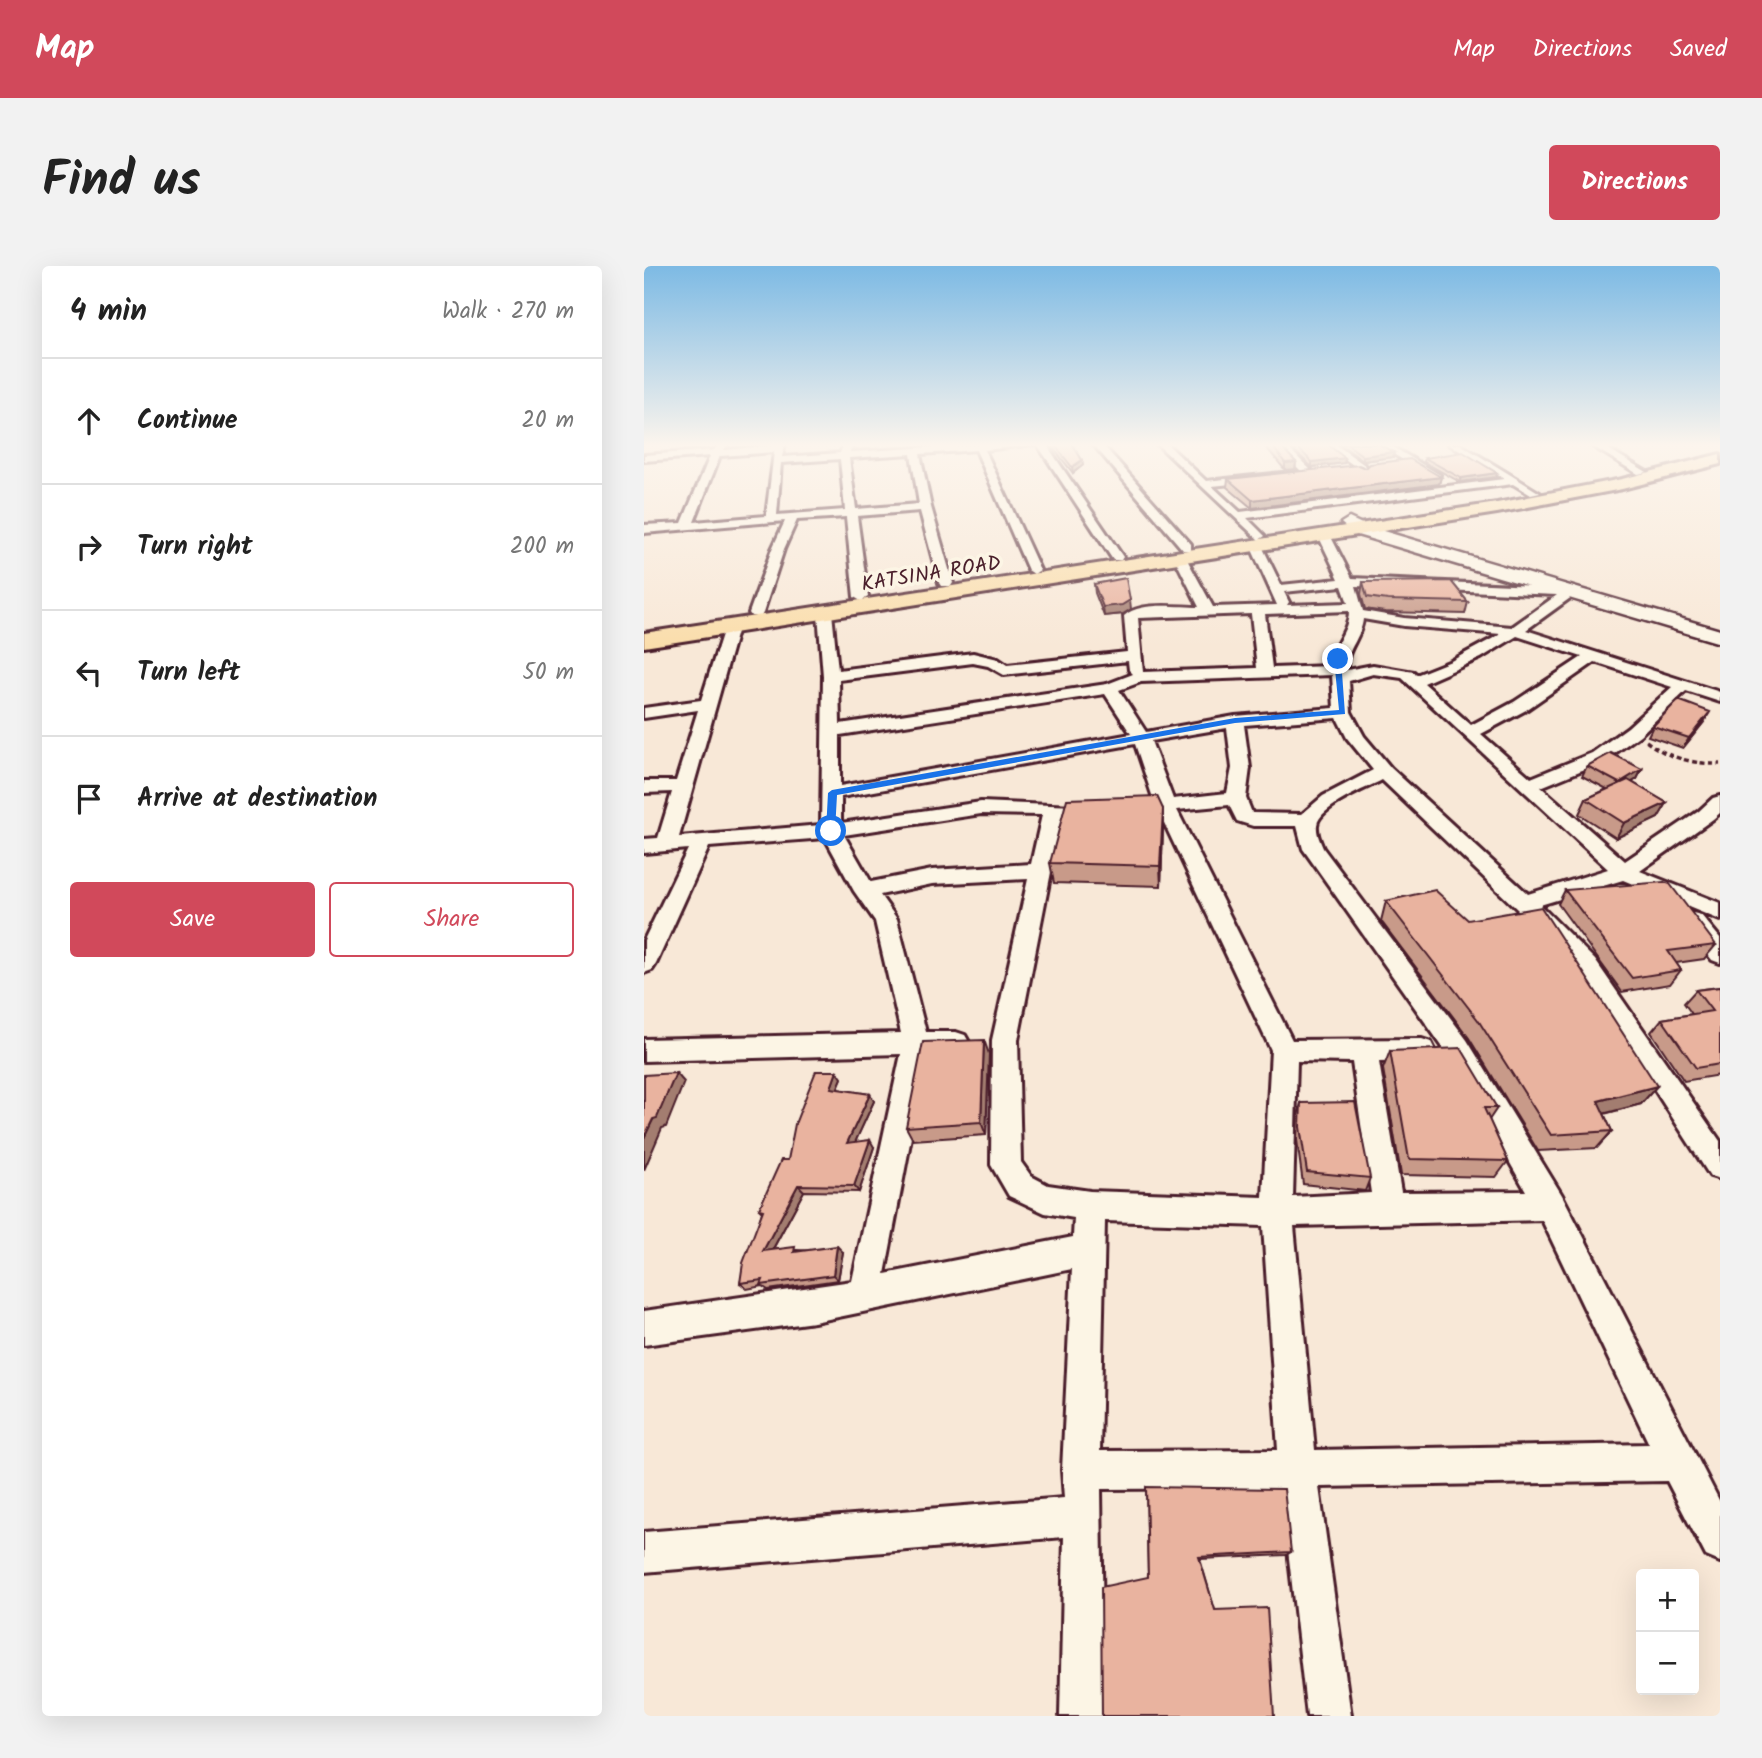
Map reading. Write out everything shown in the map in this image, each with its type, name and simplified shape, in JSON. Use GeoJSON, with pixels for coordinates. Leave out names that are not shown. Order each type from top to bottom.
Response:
{"type":"FeatureCollection","features":[{"type":"Feature","properties":{"kind":"highway"},"geometry":{"type":"LineString","coordinates":[[1258,541],[1435,512]]}},
{"type":"Feature","properties":{"kind":"highway","name":"KATSINA ROAD"},"geometry":{"type":"LineString","coordinates":[[644,640],[825,613],[1183,552],[1324,535],[1354,526],[1445,512]]}},
{"type":"Feature","properties":{"kind":"highway"},"geometry":{"type":"LineString","coordinates":[[644,630],[1116,557],[1183,552]]}},
{"type":"Feature","properties":{"kind":"main road"},"geometry":{"type":"LineString","coordinates":[[1354,526],[1564,592],[1720,637]]}},
{"type":"Feature","properties":{"kind":"street"},"geometry":{"type":"LineString","coordinates":[[686,526],[692,512]]}},
{"type":"Feature","properties":{"kind":"street"},"geometry":{"type":"LineString","coordinates":[[771,519],[772,512]]}},
{"type":"Feature","properties":{"kind":"street"},"geometry":{"type":"LineString","coordinates":[[644,529],[869,512]]}},
{"type":"Feature","properties":{"kind":"street"},"geometry":{"type":"LineString","coordinates":[[926,512],[946,583]]}},
{"type":"Feature","properties":{"kind":"street"},"geometry":{"type":"LineString","coordinates":[[1005,512],[1034,570]]}},
{"type":"Feature","properties":{"kind":"street"},"geometry":{"type":"LineString","coordinates":[[1086,512],[1116,557]]}},
{"type":"Feature","properties":{"kind":"street"},"geometry":{"type":"LineString","coordinates":[[1151,512],[1183,552],[1208,611]]}},
{"type":"Feature","properties":{"kind":"street"},"geometry":{"type":"LineString","coordinates":[[1233,512],[1258,541],[1286,610]]}},
{"type":"Feature","properties":{"kind":"street"},"geometry":{"type":"LineString","coordinates":[[1238,516],[1272,512]]}},
{"type":"Feature","properties":{"kind":"street"},"geometry":{"type":"LineString","coordinates":[[853,513],[861,597]]}},
{"type":"Feature","properties":{"kind":"street"},"geometry":{"type":"LineString","coordinates":[[756,613],[778,549],[793,517]]}},
{"type":"Feature","properties":{"kind":"street"},"geometry":{"type":"LineString","coordinates":[[1324,535],[1348,582],[1355,616],[1342,647],[1340,675],[1343,712],[1356,738],[1384,772],[1522,904],[1568,944],[1587,966],[1720,1166]]}},
{"type":"Feature","properties":{"kind":"street"},"geometry":{"type":"LineString","coordinates":[[1276,589],[1348,582],[1564,592]]}},
{"type":"Feature","properties":{"kind":"street"},"geometry":{"type":"LineString","coordinates":[[1413,682],[1462,664],[1518,632],[1564,592]]}},
{"type":"Feature","properties":{"kind":"street"},"geometry":{"type":"LineString","coordinates":[[1258,610],[1265,672]]}},
{"type":"Feature","properties":{"kind":"street"},"geometry":{"type":"LineString","coordinates":[[1139,677],[1134,656],[1131,616],[1144,612],[1286,610],[1518,632],[1720,697]]}},
{"type":"Feature","properties":{"kind":"street"},"geometry":{"type":"LineString","coordinates":[[825,613],[831,676],[831,831],[866,891],[886,919],[916,1043],[865,1295]]}},
{"type":"Feature","properties":{"kind":"street"},"geometry":{"type":"LineString","coordinates":[[666,845],[731,628]]}},
{"type":"Feature","properties":{"kind":"street"},"geometry":{"type":"LineString","coordinates":[[831,676],[973,658],[993,662],[1004,670],[1134,656]]}},
{"type":"Feature","properties":{"kind":"street"},"geometry":{"type":"LineString","coordinates":[[1470,733],[1520,706],[1594,656]]}},
{"type":"Feature","properties":{"kind":"street"},"geometry":{"type":"LineString","coordinates":[[1106,660],[1113,686],[1141,737],[1166,807],[1284,1050],[1277,1212],[1297,1469],[1329,1716]]}},
{"type":"Feature","properties":{"kind":"street"},"geometry":{"type":"LineString","coordinates":[[830,731],[1113,686],[1139,677],[1265,672],[1340,675],[1386,670],[1408,675],[1623,872],[1720,912]]}},
{"type":"Feature","properties":{"kind":"street"},"geometry":{"type":"LineString","coordinates":[[1528,786],[1598,757],[1634,731],[1682,686]]}},
{"type":"Feature","properties":{"kind":"street"},"geometry":{"type":"LineString","coordinates":[[644,713],[708,704]]}},
{"type":"Feature","properties":{"kind":"street"},"geometry":{"type":"LineString","coordinates":[[832,793],[1235,721],[1343,712]]}},
{"type":"Feature","properties":{"kind":"street"},"geometry":{"type":"LineString","coordinates":[[1235,721],[1241,768],[1236,797],[1244,817],[1253,820],[1308,820],[1327,802],[1384,772]]}},
{"type":"Feature","properties":{"kind":"street"},"geometry":{"type":"LineString","coordinates":[[644,787],[684,786]]}},
{"type":"Feature","properties":{"kind":"street"},"geometry":{"type":"LineString","coordinates":[[1129,808],[1166,807],[1236,797]]}},
{"type":"Feature","properties":{"kind":"street"},"geometry":{"type":"LineString","coordinates":[[644,846],[831,831],[981,808],[1091,809]]}},
{"type":"Feature","properties":{"kind":"street"},"geometry":{"type":"LineString","coordinates":[[1053,810],[1005,1040],[1006,1165],[1020,1186],[1045,1199],[1090,1206],[1277,1212],[1388,1207],[1551,1205]]}},
{"type":"Feature","properties":{"kind":"street"},"geometry":{"type":"LineString","coordinates":[[1522,904],[1623,872],[1716,812]]}},
{"type":"Feature","properties":{"kind":"street"},"geometry":{"type":"LineString","coordinates":[[1308,820],[1308,834],[1313,849],[1458,1048],[1551,1205],[1677,1462],[1720,1542]]}},
{"type":"Feature","properties":{"kind":"street"},"geometry":{"type":"LineString","coordinates":[[644,964],[701,843]]}},
{"type":"Feature","properties":{"kind":"street"},"geometry":{"type":"LineString","coordinates":[[866,891],[932,877],[1039,871]]}},
{"type":"Feature","properties":{"kind":"street"},"geometry":{"type":"LineString","coordinates":[[1671,893],[1720,954]]}},
{"type":"Feature","properties":{"kind":"street"},"geometry":{"type":"LineString","coordinates":[[644,1050],[1005,1040]]}},
{"type":"Feature","properties":{"kind":"street"},"geometry":{"type":"LineString","coordinates":[[1284,1050],[1364,1052],[1458,1048]]}},
{"type":"Feature","properties":{"kind":"street"},"geometry":{"type":"LineString","coordinates":[[1364,1052],[1388,1207]]}},
{"type":"Feature","properties":{"kind":"street"},"geometry":{"type":"LineString","coordinates":[[1082,1716],[1084,1516],[1081,1470],[1090,1206]]}},
{"type":"Feature","properties":{"kind":"street"},"geometry":{"type":"LineString","coordinates":[[644,1328],[704,1322],[865,1295],[1087,1250]]}},
{"type":"Feature","properties":{"kind":"street"},"geometry":{"type":"LineString","coordinates":[[1081,1470],[1677,1462]]}},
{"type":"Feature","properties":{"kind":"street"},"geometry":{"type":"LineString","coordinates":[[644,1552],[1084,1516]]}},
{"type":"Feature","properties":{"kind":"path"},"geometry":{"type":"LineString","coordinates":[[1634,731],[1659,752],[1705,765],[1720,764]]}},
{"type":"Feature","properties":{"kind":"building"},"geometry":{"type":"Polygon","coordinates":[[[1126,578],[1130,600],[1122,605],[1103,607],[1094,584],[1126,578]]]}},
{"type":"Feature","properties":{"kind":"building"},"geometry":{"type":"Polygon","coordinates":[[[1451,581],[1468,602],[1367,597],[1363,582],[1451,581]]]}},
{"type":"Feature","properties":{"kind":"building"},"geometry":{"type":"Polygon","coordinates":[[[1678,700],[1710,712],[1689,738],[1653,726],[1678,700]]]}},
{"type":"Feature","properties":{"kind":"building"},"geometry":{"type":"Polygon","coordinates":[[[1611,753],[1642,769],[1619,783],[1587,766],[1611,753]]]}},
{"type":"Feature","properties":{"kind":"building"},"geometry":{"type":"Polygon","coordinates":[[[1628,780],[1667,803],[1624,823],[1586,799],[1628,780]]]}},
{"type":"Feature","properties":{"kind":"building"},"geometry":{"type":"Polygon","coordinates":[[[1157,796],[1163,809],[1160,866],[1050,863],[1067,799],[1157,796]]]}},
{"type":"Feature","properties":{"kind":"building"},"geometry":{"type":"Polygon","coordinates":[[[1664,882],[1670,884],[1716,945],[1668,951],[1681,970],[1632,978],[1565,890],[1664,882]]]}},
{"type":"Feature","properties":{"kind":"building"},"geometry":{"type":"Polygon","coordinates":[[[1435,890],[1468,920],[1541,907],[1657,1086],[1598,1101],[1612,1131],[1551,1135],[1478,1020],[1386,901],[1435,890]]]}},
{"type":"Feature","properties":{"kind":"building"},"geometry":{"type":"Polygon","coordinates":[[[1720,987],[1720,1064],[1696,1068],[1662,1019],[1712,1011],[1696,990],[1720,987]]]}},
{"type":"Feature","properties":{"kind":"building"},"geometry":{"type":"Polygon","coordinates":[[[984,1040],[981,1122],[906,1127],[923,1042],[984,1040]]]}},
{"type":"Feature","properties":{"kind":"building"},"geometry":{"type":"Polygon","coordinates":[[[1461,1048],[1497,1108],[1484,1108],[1508,1161],[1409,1159],[1390,1051],[1461,1048]]]}},
{"type":"Feature","properties":{"kind":"building"},"geometry":{"type":"Polygon","coordinates":[[[816,1071],[837,1071],[831,1088],[870,1094],[847,1143],[870,1140],[854,1186],[798,1185],[763,1251],[795,1247],[794,1252],[837,1246],[833,1275],[761,1285],[763,1280],[740,1283],[743,1263],[763,1210],[759,1209],[781,1160],[788,1160],[795,1124],[816,1071]]]}},
{"type":"Feature","properties":{"kind":"building"},"geometry":{"type":"Polygon","coordinates":[[[676,1073],[657,1118],[653,1119],[644,1138],[644,1075],[676,1073]]]}},
{"type":"Feature","properties":{"kind":"building"},"geometry":{"type":"Polygon","coordinates":[[[1355,1102],[1370,1178],[1307,1172],[1300,1127],[1301,1103],[1355,1102]]]}},
{"type":"Feature","properties":{"kind":"building"},"geometry":{"type":"Polygon","coordinates":[[[1146,1487],[1284,1489],[1291,1552],[1199,1557],[1215,1610],[1267,1608],[1274,1716],[1102,1716],[1101,1587],[1148,1577],[1146,1487]]]}},
{"type":"Feature","properties":{"kind":"route"},"geometry":{"type":"LineString","coordinates":[[831,831],[832,793],[1235,721],[1343,712],[1338,659]]}}]}
